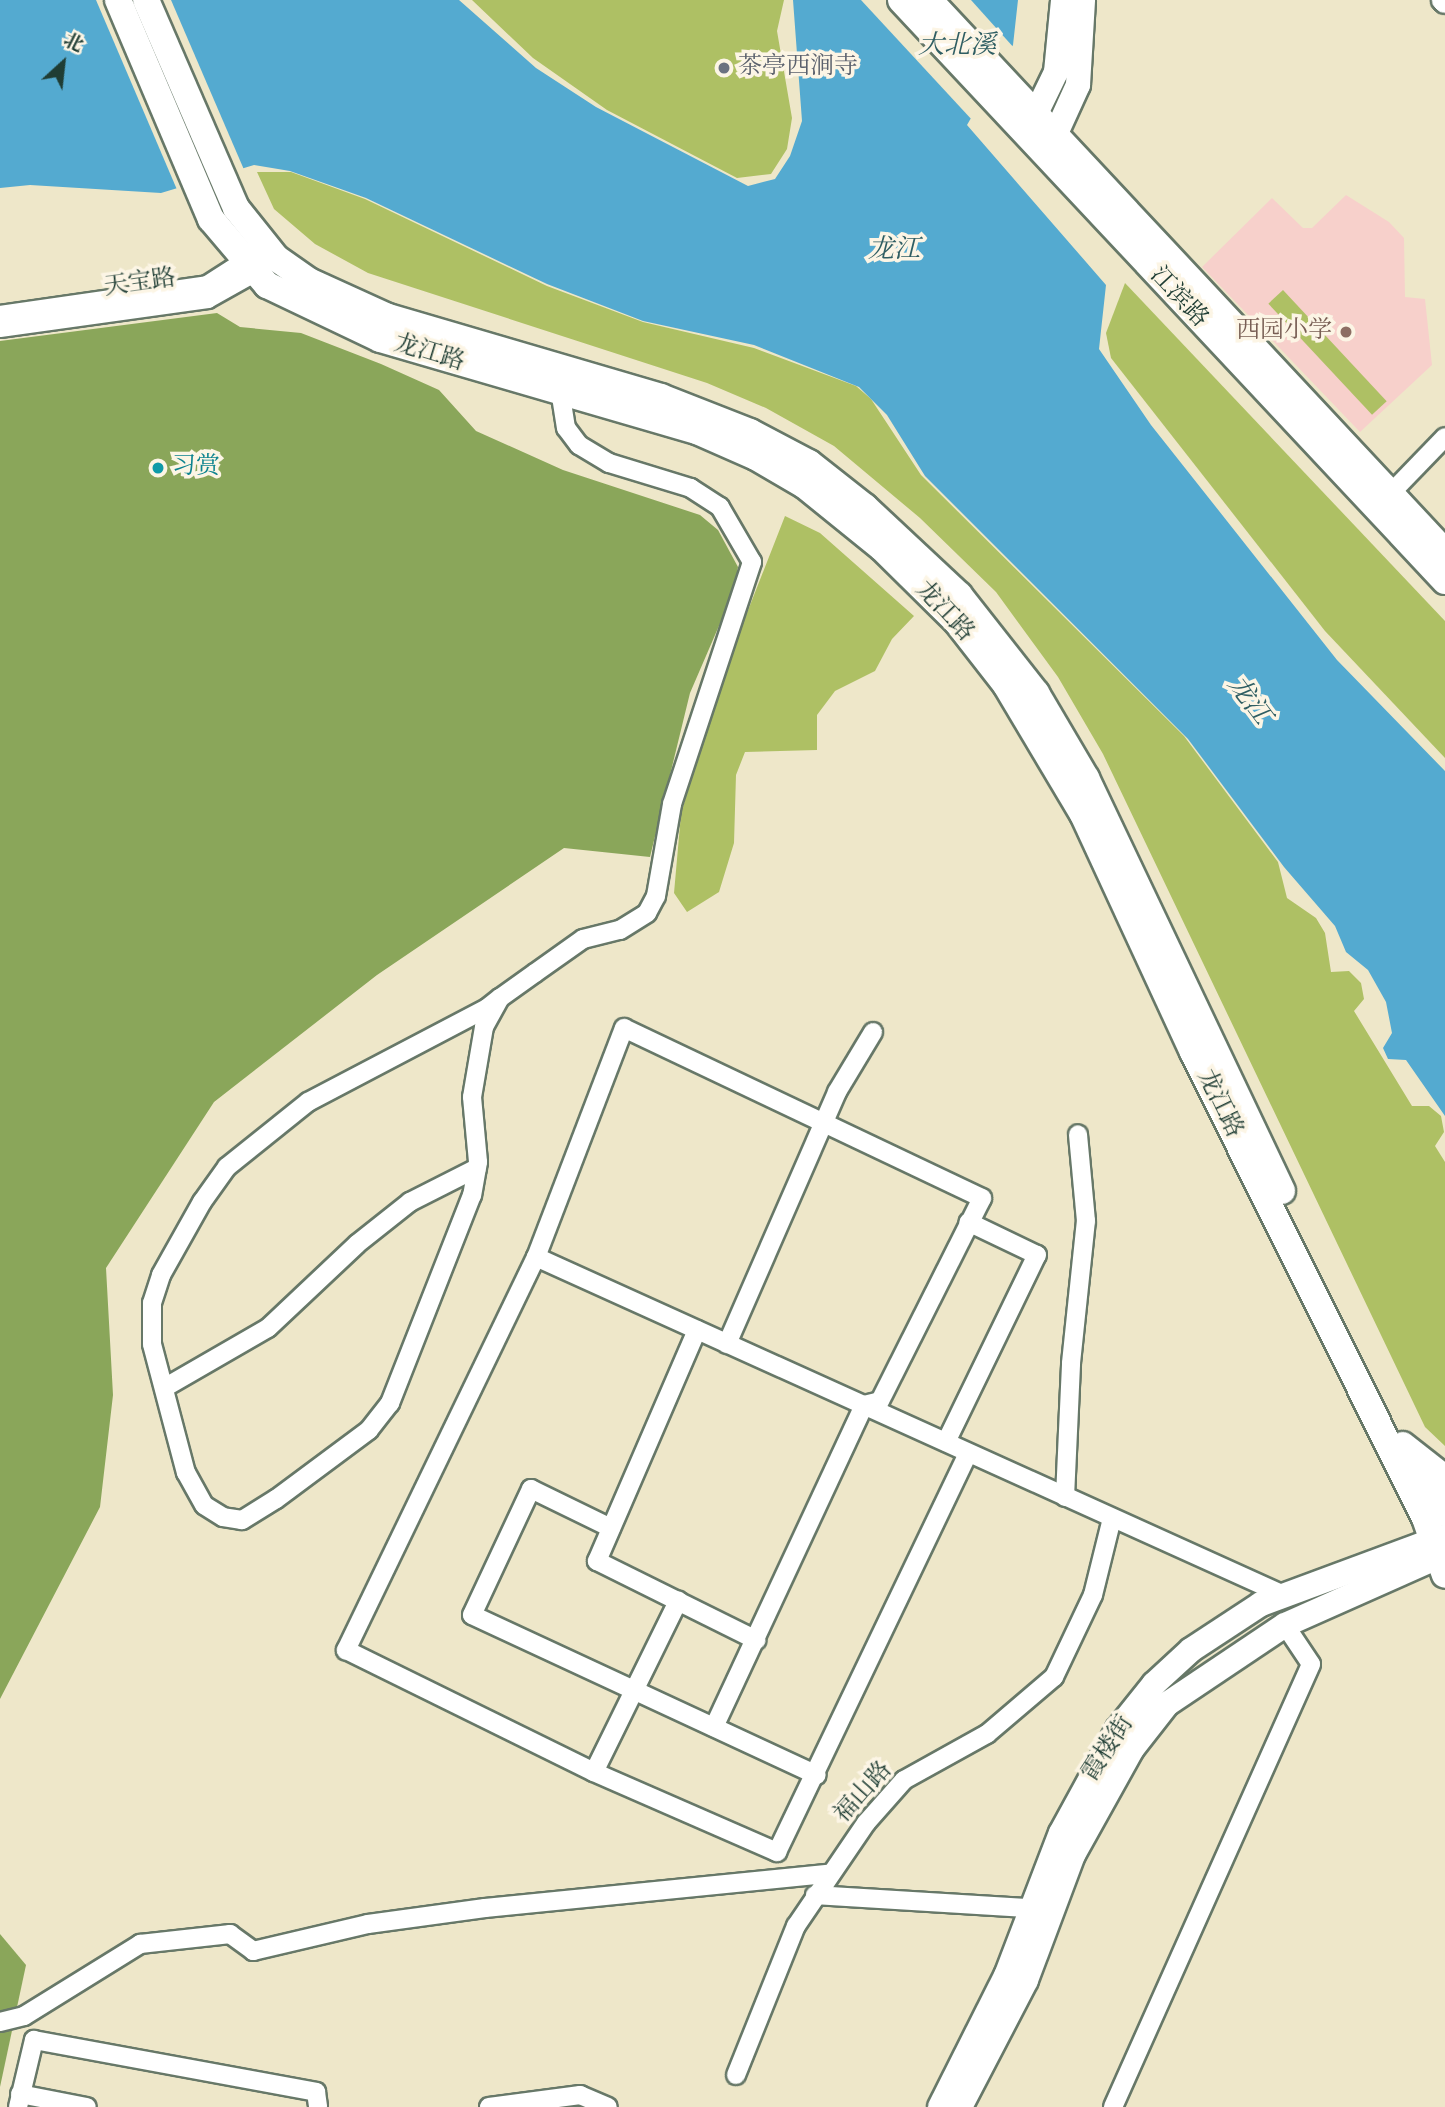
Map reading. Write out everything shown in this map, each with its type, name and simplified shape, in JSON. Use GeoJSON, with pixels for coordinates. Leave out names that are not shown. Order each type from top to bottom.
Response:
{"type":"FeatureCollection","features":[{"type":"Feature","properties":{"kind":"main road","name":"龙江路"},"geometry":{"type":"LineString","coordinates":[[118,0],[211,219],[249,268],[285,297],[380,339],[697,431],[804,485],[881,548],[957,622],[1006,685],[1083,814],[1123,895],[1193,1052],[1441,1552]]}},
{"type":"Feature","properties":{"kind":"main road","name":"龙江路"},"geometry":{"type":"LineString","coordinates":[[146,0],[236,208],[271,252],[309,281],[388,317],[661,397],[750,432],[809,463],[856,499],[959,594],[1036,693],[1106,817],[1402,1444],[1445,1513]]}},
{"type":"Feature","properties":{"kind":"main road"},"geometry":{"type":"LineString","coordinates":[[901,0],[1006,99]]}},
{"type":"Feature","properties":{"kind":"main road"},"geometry":{"type":"LineString","coordinates":[[929,0],[1006,99]]}},
{"type":"Feature","properties":{"kind":"main road","name":"江滨路"},"geometry":{"type":"LineString","coordinates":[[1006,99],[1445,552]]}},
{"type":"Feature","properties":{"kind":"main road","name":"江滨路"},"geometry":{"type":"LineString","coordinates":[[1050,146],[1445,581]]}},
{"type":"Feature","properties":{"kind":"street"},"geometry":{"type":"LineString","coordinates":[[1030,126],[1058,65],[1063,0]]}},
{"type":"Feature","properties":{"kind":"street"},"geometry":{"type":"LineString","coordinates":[[1050,146],[1078,85],[1083,0]]}},
{"type":"Feature","properties":{"kind":"street","name":"天宝路"},"geometry":{"type":"LineString","coordinates":[[0,328],[208,299],[271,252]]}},
{"type":"Feature","properties":{"kind":"street","name":"天宝路"},"geometry":{"type":"LineString","coordinates":[[0,315],[207,285],[249,268]]}},
{"type":"Feature","properties":{"kind":"street"},"geometry":{"type":"LineString","coordinates":[[500,999],[484,1027],[472,1097],[477,1168],[463,1219],[390,1403],[369,1430],[276,1499],[242,1520],[223,1517],[204,1505],[186,1473],[152,1344],[152,1303],[178,1239],[227,1167],[309,1102],[500,999],[583,939],[620,930],[647,913],[658,889],[673,804],[752,562],[720,507],[691,488],[609,463],[579,445],[566,428],[560,391]]}},
{"type":"Feature","properties":{"kind":"street"},"geometry":{"type":"LineString","coordinates":[[1390,494],[1445,437]]}},
{"type":"Feature","properties":{"kind":"street"},"geometry":{"type":"LineString","coordinates":[[864,1405],[880,1401],[982,1198],[624,1027],[536,1256],[346,1650],[594,1772],[777,1852],[817,1775],[968,1453]]}},
{"type":"Feature","properties":{"kind":"street"},"geometry":{"type":"LineString","coordinates":[[727,1344],[826,1123],[837,1091],[873,1032]]}},
{"type":"Feature","properties":{"kind":"street"},"geometry":{"type":"LineString","coordinates":[[1065,1497],[1071,1363],[1086,1221],[1078,1134]]}},
{"type":"Feature","properties":{"kind":"street"},"geometry":{"type":"LineString","coordinates":[[164,1388],[268,1328],[357,1244],[410,1202],[477,1168]]}},
{"type":"Feature","properties":{"kind":"street"},"geometry":{"type":"LineString","coordinates":[[946,1442],[1037,1255],[968,1222]]}},
{"type":"Feature","properties":{"kind":"street"},"geometry":{"type":"LineString","coordinates":[[536,1256],[1284,1595]]}},
{"type":"Feature","properties":{"kind":"street"},"geometry":{"type":"LineString","coordinates":[[697,1330],[597,1560],[756,1640]]}},
{"type":"Feature","properties":{"kind":"street"},"geometry":{"type":"LineString","coordinates":[[714,1727],[864,1405]]}},
{"type":"Feature","properties":{"kind":"street"},"geometry":{"type":"LineString","coordinates":[[1402,1444],[1445,1477]]}},
{"type":"Feature","properties":{"kind":"street"},"geometry":{"type":"LineString","coordinates":[[611,1528],[531,1489],[471,1615],[817,1775]]}},
{"type":"Feature","properties":{"kind":"street","name":"福山路"},"geometry":{"type":"LineString","coordinates":[[736,2075],[756,2018],[815,1895],[828,1874],[904,1780],[987,1734],[1054,1677],[1093,1595],[1112,1518]]}},
{"type":"Feature","properties":{"kind":"street","name":"霞楼街"},"geometry":{"type":"LineString","coordinates":[[940,2107],[1006,1976],[1030,1908],[1088,1779],[1118,1728],[1154,1684],[1191,1650],[1261,1604],[1284,1595],[1441,1552]]}},
{"type":"Feature","properties":{"kind":"street","name":"霞楼街"},"geometry":{"type":"LineString","coordinates":[[960,2107],[1026,1980],[1073,1855],[1132,1749],[1167,1704],[1285,1625],[1441,1552]]}},
{"type":"Feature","properties":{"kind":"street"},"geometry":{"type":"LineString","coordinates":[[594,1772],[678,1601]]}},
{"type":"Feature","properties":{"kind":"street"},"geometry":{"type":"LineString","coordinates":[[1113,2107],[1311,1664],[1285,1625]]}},
{"type":"Feature","properties":{"kind":"street"},"geometry":{"type":"LineString","coordinates":[[0,2022],[24,2016],[140,1944],[230,1934],[253,1951],[368,1924],[472,1909],[828,1874]]}},
{"type":"Feature","properties":{"kind":"street"},"geometry":{"type":"LineString","coordinates":[[815,1895],[1030,1908]]}},
{"type":"Feature","properties":{"kind":"street"},"geometry":{"type":"LineString","coordinates":[[87,2107],[19,2100],[34,2040],[316,2092],[318,2107]]}},
{"type":"Feature","properties":{"kind":"street"},"geometry":{"type":"LineString","coordinates":[[489,2107],[580,2095],[608,2107]]}},
{"type":"Feature","properties":{"kind":"shaded area","name":"西园小学"},"geometry":{"type":"Polygon","coordinates":[[[1346,195],[1389,222],[1404,238],[1405,297],[1425,299],[1432,365],[1360,432],[1202,267],[1272,198],[1303,228],[1312,228],[1346,195]]]}},
{"type":"Feature","properties":{"kind":"green space"},"geometry":{"type":"Polygon","coordinates":[[[472,0],[784,0],[777,31],[792,118],[787,149],[771,174],[737,178],[607,110],[533,58],[472,0]]]}},
{"type":"Feature","properties":{"kind":"green space"},"geometry":{"type":"Polygon","coordinates":[[[257,172],[291,172],[365,199],[547,286],[643,322],[754,348],[856,386],[871,399],[921,475],[1184,736],[1278,862],[1287,898],[1316,918],[1325,933],[1331,972],[1349,971],[1361,983],[1364,999],[1354,1011],[1412,1106],[1429,1106],[1441,1116],[1444,1132],[1435,1146],[1445,1162],[1445,1446],[1425,1427],[1103,754],[1058,677],[996,592],[920,518],[834,446],[766,408],[707,383],[368,273],[315,244],[274,209],[257,172]]]}},
{"type":"Feature","properties":{"kind":"green space"},"geometry":{"type":"Polygon","coordinates":[[[1125,283],[1445,621],[1445,758],[1325,631],[1111,358],[1106,333],[1125,283]]]}},
{"type":"Feature","properties":{"kind":"green space"},"geometry":{"type":"Polygon","coordinates":[[[1283,290],[1387,401],[1372,415],[1268,304],[1283,290]]]}},
{"type":"Feature","properties":{"kind":"green space"},"geometry":{"type":"Polygon","coordinates":[[[217,313],[240,327],[301,333],[381,364],[439,390],[476,431],[563,470],[700,515],[718,530],[738,567],[734,591],[690,693],[650,857],[564,848],[377,975],[214,1102],[106,1268],[113,1395],[100,1507],[0,1699],[0,341],[217,313]]]}},
{"type":"Feature","properties":{"kind":"green space"},"geometry":{"type":"Polygon","coordinates":[[[785,516],[820,533],[914,616],[892,639],[875,671],[835,691],[817,715],[817,750],[745,752],[736,775],[734,843],[719,892],[687,912],[674,893],[681,814],[714,697],[785,516]]]}},
{"type":"Feature","properties":{"kind":"green space"},"geometry":{"type":"Polygon","coordinates":[[[0,1934],[26,1965],[0,2087],[0,1934]]]}},
{"type":"Feature","properties":{"kind":"water","name":"龙江"},"geometry":{"type":"Polygon","coordinates":[[[0,0],[459,0],[536,68],[596,107],[748,186],[775,179],[790,156],[802,121],[793,0],[1018,0],[1013,45],[967,125],[1106,285],[1099,349],[1151,425],[1337,660],[1445,771],[1445,1116],[1406,1060],[1388,1059],[1383,1048],[1392,1033],[1386,1002],[1368,970],[1346,952],[1335,926],[1284,867],[1188,739],[925,476],[887,415],[859,387],[754,345],[643,321],[547,284],[366,198],[290,171],[254,165],[161,193],[30,185],[0,188],[0,0]]]}},
{"type":"Feature","properties":{"kind":"pier"},"geometry":{"type":"Polygon","coordinates":[[[96,0],[171,0],[245,172],[178,192],[96,0]]]}},
{"type":"Feature","properties":{"kind":"pier","name":"大北溪"},"geometry":{"type":"Polygon","coordinates":[[[861,0],[971,0],[1015,49],[973,121],[861,0]]]}},
{"type":"Feature","properties":{"kind":"place","name":"茶亭西涧寺"},"geometry":{"type":"Point","coordinates":[724,68]}},
{"type":"Feature","properties":{"kind":"place","name":"西园小学"},"geometry":{"type":"Point","coordinates":[1346,332]}},
{"type":"Feature","properties":{"kind":"place","name":"习赏"},"geometry":{"type":"Point","coordinates":[158,468]}}]}
